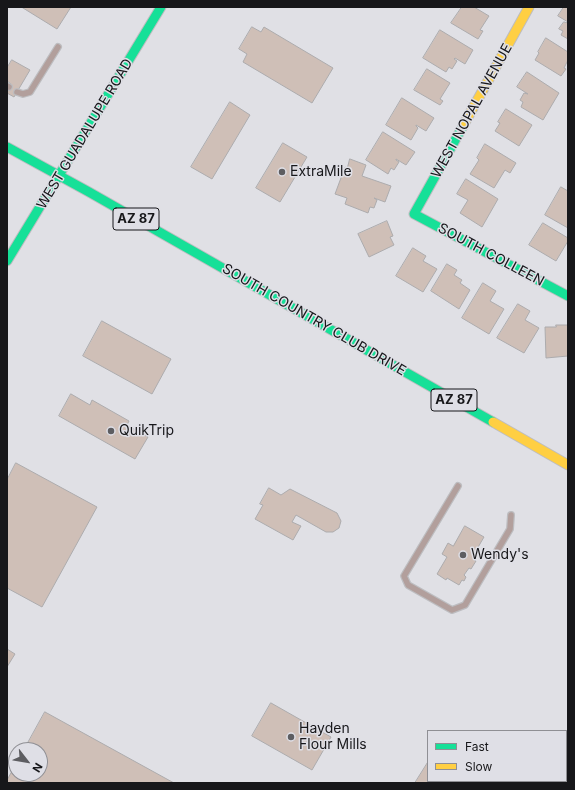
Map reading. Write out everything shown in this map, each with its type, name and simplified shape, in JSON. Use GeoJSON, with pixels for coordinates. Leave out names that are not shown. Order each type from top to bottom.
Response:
{"type":"FeatureCollection","features":[{"type":"Feature","properties":{"kind":"main road","name":"WEST GUADALUPE ROAD"},"geometry":{"type":"LineString","coordinates":[[7,261],[161,7]]}},
{"type":"Feature","properties":{"kind":"main road","name":"WEST NOPAL AVENUE"},"geometry":{"type":"LineString","coordinates":[[414,214],[529,7]]}},
{"type":"Feature","properties":{"kind":"main road","name":"AZ 87"},"geometry":{"type":"LineString","coordinates":[[7,147],[60,175]]}},
{"type":"Feature","properties":{"kind":"main road","name":"SOUTH COUNTRY CLUB DRIVE"},"geometry":{"type":"LineString","coordinates":[[60,175],[568,464]]}},
{"type":"Feature","properties":{"kind":"main road","name":"SOUTH COLLEEN"},"geometry":{"type":"LineString","coordinates":[[414,214],[568,296]]}},
{"type":"Feature","properties":{"kind":"lane"},"geometry":{"type":"LineString","coordinates":[[17,92],[23,94],[30,92],[58,47]]}},
{"type":"Feature","properties":{"kind":"lane"},"geometry":{"type":"LineString","coordinates":[[458,486],[404,576],[408,585],[446,607],[452,610],[465,605],[510,529],[511,515]]}},
{"type":"Feature","properties":{"kind":"building"},"geometry":{"type":"Polygon","coordinates":[[[71,7],[57,29],[23,8],[71,7]]]}},
{"type":"Feature","properties":{"kind":"building"},"geometry":{"type":"Polygon","coordinates":[[[462,7],[474,7],[489,16],[480,30],[483,31],[478,39],[451,23],[462,7]]]}},
{"type":"Feature","properties":{"kind":"building"},"geometry":{"type":"Polygon","coordinates":[[[564,7],[568,7],[568,22],[558,16],[564,7]]]}},
{"type":"Feature","properties":{"kind":"building"},"geometry":{"type":"Polygon","coordinates":[[[564,22],[568,23],[568,39],[561,35],[563,31],[559,29],[564,22]]]}},
{"type":"Feature","properties":{"kind":"building"},"geometry":{"type":"Polygon","coordinates":[[[252,27],[261,32],[264,27],[333,68],[312,103],[243,62],[247,54],[239,49],[252,27]]]}},
{"type":"Feature","properties":{"kind":"building"},"geometry":{"type":"Polygon","coordinates":[[[440,30],[473,50],[465,64],[455,58],[454,59],[457,61],[452,69],[449,67],[446,72],[423,58],[440,30]]]}},
{"type":"Feature","properties":{"kind":"building"},"geometry":{"type":"Polygon","coordinates":[[[546,38],[568,52],[568,60],[564,68],[566,69],[561,76],[535,60],[546,38]]]}},
{"type":"Feature","properties":{"kind":"building"},"geometry":{"type":"Polygon","coordinates":[[[12,60],[30,70],[14,97],[7,93],[7,90],[11,84],[7,81],[7,68],[12,60]]]}},
{"type":"Feature","properties":{"kind":"building"},"geometry":{"type":"Polygon","coordinates":[[[427,69],[450,83],[440,99],[443,101],[440,105],[414,90],[427,69]]]}},
{"type":"Feature","properties":{"kind":"building"},"geometry":{"type":"Polygon","coordinates":[[[527,72],[559,93],[543,120],[521,107],[523,102],[520,100],[524,93],[528,94],[517,87],[527,72]]]}},
{"type":"Feature","properties":{"kind":"building"},"geometry":{"type":"Polygon","coordinates":[[[402,98],[434,118],[426,131],[416,125],[418,128],[411,140],[386,125],[402,98]]]}},
{"type":"Feature","properties":{"kind":"building"},"geometry":{"type":"Polygon","coordinates":[[[230,102],[250,115],[212,179],[191,167],[230,102]]]}},
{"type":"Feature","properties":{"kind":"building"},"geometry":{"type":"Polygon","coordinates":[[[506,109],[532,125],[519,146],[495,131],[500,123],[498,122],[506,109]]]}},
{"type":"Feature","properties":{"kind":"building"},"geometry":{"type":"Polygon","coordinates":[[[383,132],[415,152],[406,165],[396,159],[399,162],[394,170],[391,168],[388,174],[366,160],[383,132]]]}},
{"type":"Feature","properties":{"kind":"building","name":"ExtraMile"},"geometry":{"type":"Polygon","coordinates":[[[283,143],[307,157],[280,202],[256,188],[283,143]]]}},
{"type":"Feature","properties":{"kind":"building"},"geometry":{"type":"Polygon","coordinates":[[[485,144],[516,163],[510,173],[505,170],[494,188],[470,174],[479,160],[477,158],[485,144]]]}},
{"type":"Feature","properties":{"kind":"building"},"geometry":{"type":"Polygon","coordinates":[[[350,159],[366,165],[362,176],[391,186],[385,202],[374,198],[377,200],[374,208],[370,207],[368,213],[345,204],[347,198],[335,194],[345,167],[347,168],[350,159]]]}},
{"type":"Feature","properties":{"kind":"building"},"geometry":{"type":"Polygon","coordinates":[[[466,179],[498,199],[482,227],[460,213],[468,200],[457,194],[466,179]]]}},
{"type":"Feature","properties":{"kind":"building"},"geometry":{"type":"Polygon","coordinates":[[[561,187],[568,191],[568,228],[545,215],[561,187]]]}},
{"type":"Feature","properties":{"kind":"building"},"geometry":{"type":"Polygon","coordinates":[[[387,221],[393,236],[390,237],[394,245],[369,257],[358,234],[387,221]]]}},
{"type":"Feature","properties":{"kind":"building"},"geometry":{"type":"Polygon","coordinates":[[[543,223],[568,238],[568,241],[556,261],[529,245],[543,223]]]}},
{"type":"Feature","properties":{"kind":"building"},"geometry":{"type":"Polygon","coordinates":[[[413,248],[426,256],[423,261],[437,269],[423,292],[396,276],[413,248]]]}},
{"type":"Feature","properties":{"kind":"building"},"geometry":{"type":"Polygon","coordinates":[[[447,264],[457,270],[454,275],[462,280],[460,283],[470,290],[459,309],[431,291],[447,264]]]}},
{"type":"Feature","properties":{"kind":"building"},"geometry":{"type":"Polygon","coordinates":[[[483,283],[496,291],[490,301],[504,309],[489,334],[462,318],[483,283]]]}},
{"type":"Feature","properties":{"kind":"building"},"geometry":{"type":"Polygon","coordinates":[[[518,304],[530,311],[525,320],[539,328],[524,353],[497,338],[518,304]]]}},
{"type":"Feature","properties":{"kind":"building","name":"QuikTrip"},"geometry":{"type":"Polygon","coordinates":[[[102,321],[171,359],[152,394],[83,356],[102,321]]]}},
{"type":"Feature","properties":{"kind":"building"},"geometry":{"type":"Polygon","coordinates":[[[556,325],[568,325],[568,356],[546,358],[545,327],[556,327],[556,325]]]}},
{"type":"Feature","properties":{"kind":"building","name":"QuikTrip"},"geometry":{"type":"Polygon","coordinates":[[[71,394],[90,405],[92,400],[129,421],[127,425],[148,437],[135,459],[59,416],[71,394]]]}},
{"type":"Feature","properties":{"kind":"building"},"geometry":{"type":"Polygon","coordinates":[[[16,463],[97,507],[42,607],[7,588],[7,480],[16,463]]]}},
{"type":"Feature","properties":{"kind":"building"},"geometry":{"type":"Polygon","coordinates":[[[269,488],[281,495],[290,489],[337,513],[341,521],[339,528],[333,532],[326,532],[296,515],[292,522],[301,526],[293,540],[255,519],[263,505],[260,504],[269,488]]]}},
{"type":"Feature","properties":{"kind":"building"},"geometry":{"type":"Polygon","coordinates":[[[465,526],[484,537],[477,549],[479,551],[474,560],[476,561],[471,569],[469,568],[464,575],[466,577],[464,581],[462,580],[459,585],[447,578],[446,580],[437,574],[447,557],[442,554],[448,543],[453,546],[465,526]]]}},
{"type":"Feature","properties":{"kind":"building"},"geometry":{"type":"Polygon","coordinates":[[[7,649],[15,654],[7,667],[7,649]]]}},
{"type":"Feature","properties":{"kind":"building","name":"Hayden Flour Mills"},"geometry":{"type":"Polygon","coordinates":[[[271,703],[331,737],[312,770],[252,736],[271,703]]]}},
{"type":"Feature","properties":{"kind":"building"},"geometry":{"type":"Polygon","coordinates":[[[45,712],[174,783],[7,783],[8,778],[8,782],[48,782],[48,742],[28,742],[45,712]]]}},
{"type":"Feature","properties":{"kind":"building"},"geometry":{"type":"Polygon","coordinates":[[[427,764],[427,782],[444,782],[443,783],[415,783],[427,764]]]}},
{"type":"Feature","properties":{"kind":"building"},"geometry":{"type":"Polygon","coordinates":[[[486,782],[488,783],[463,783],[486,782]]]}},
{"type":"Feature","properties":{"kind":"traffic: fast"},"geometry":{"type":"LineString","coordinates":[[7,261],[161,7]]}},
{"type":"Feature","properties":{"kind":"traffic: fast"},"geometry":{"type":"LineString","coordinates":[[463,126],[414,214],[568,296]]}},
{"type":"Feature","properties":{"kind":"traffic: fast"},"geometry":{"type":"LineString","coordinates":[[7,147],[89,192],[493,422]]}},
{"type":"Feature","properties":{"kind":"traffic: slow"},"geometry":{"type":"LineString","coordinates":[[463,126],[529,7]]}},
{"type":"Feature","properties":{"kind":"traffic: slow"},"geometry":{"type":"LineString","coordinates":[[493,422],[568,465]]}},
{"type":"Feature","properties":{"kind":"place","name":"ExtraMile"},"geometry":{"type":"Point","coordinates":[282,172]}},
{"type":"Feature","properties":{"kind":"place","name":"QuikTrip"},"geometry":{"type":"Point","coordinates":[111,431]}},
{"type":"Feature","properties":{"kind":"place","name":"Wendy's"},"geometry":{"type":"Point","coordinates":[463,555]}},
{"type":"Feature","properties":{"kind":"place","name":"Hayden Flour Mills"},"geometry":{"type":"Point","coordinates":[291,737]}}]}
